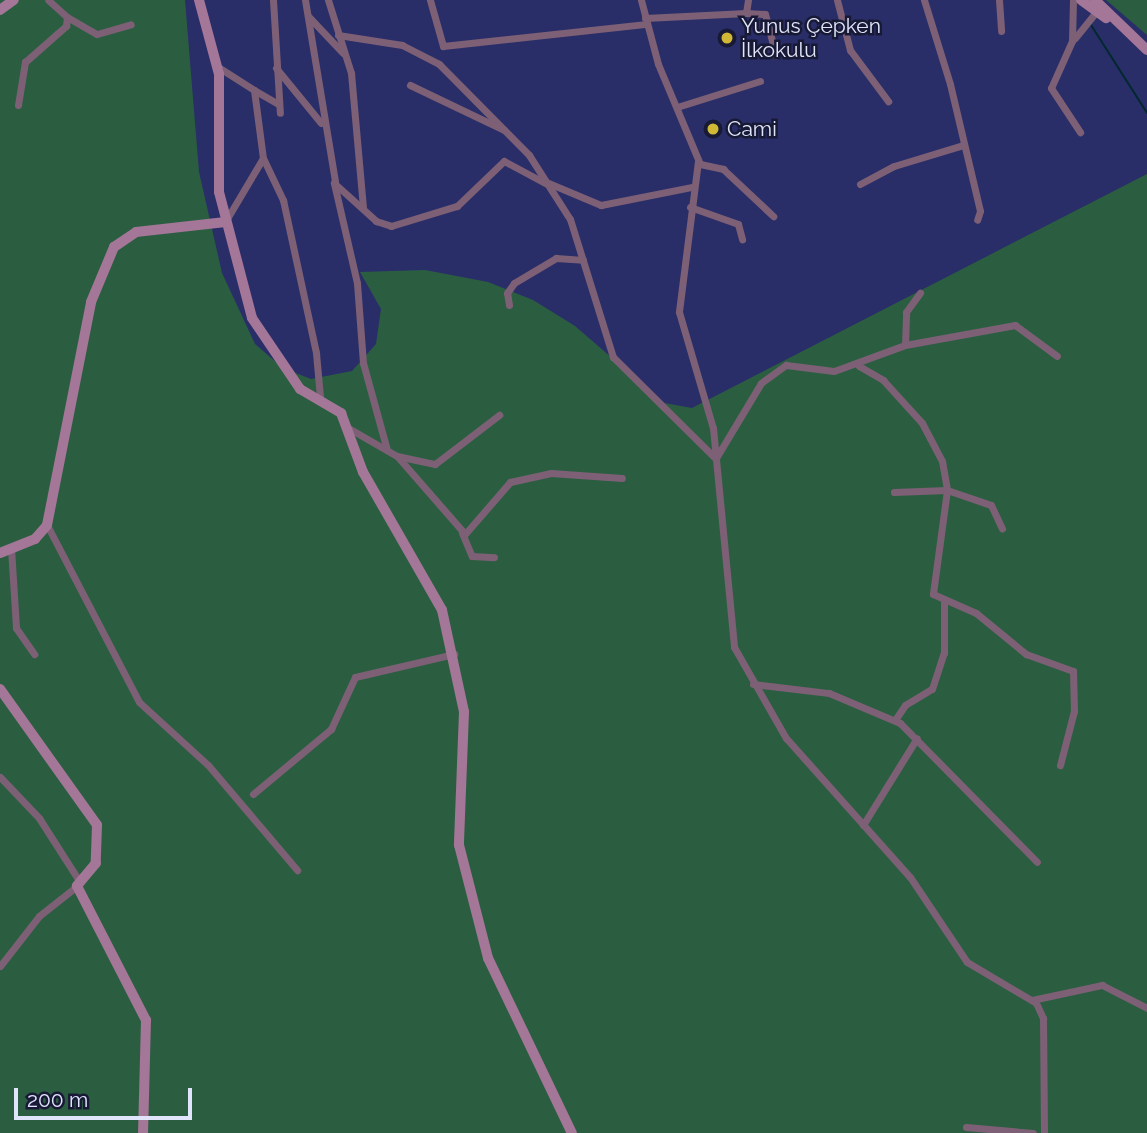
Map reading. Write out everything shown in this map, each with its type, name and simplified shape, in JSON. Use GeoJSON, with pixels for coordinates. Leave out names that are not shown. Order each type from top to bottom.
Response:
{"type":"FeatureCollection","features":[{"type":"Feature","properties":{"kind":"street"},"geometry":{"type":"LineString","coordinates":[[0,10],[14,0]]}},
{"type":"Feature","properties":{"kind":"street"},"geometry":{"type":"LineString","coordinates":[[48,0],[66,17],[97,34],[131,24]]}},
{"type":"Feature","properties":{"kind":"street"},"geometry":{"type":"LineString","coordinates":[[199,0],[218,67],[225,222],[252,318],[300,389],[320,397],[341,412],[350,429],[363,472],[442,610],[454,654],[464,712],[459,845],[488,958],[572,1133]]}},
{"type":"Feature","properties":{"kind":"street"},"geometry":{"type":"LineString","coordinates":[[273,0],[275,67],[281,113]]}},
{"type":"Feature","properties":{"kind":"street"},"geometry":{"type":"LineString","coordinates":[[305,0],[322,124],[357,283],[363,363],[387,450]]}},
{"type":"Feature","properties":{"kind":"street"},"geometry":{"type":"LineString","coordinates":[[328,0],[338,35],[349,59],[363,207]]}},
{"type":"Feature","properties":{"kind":"street"},"geometry":{"type":"LineString","coordinates":[[430,0],[443,46],[646,21],[746,13],[765,14],[776,56]]}},
{"type":"Feature","properties":{"kind":"street"},"geometry":{"type":"LineString","coordinates":[[641,0],[646,21],[698,161],[692,187],[679,312],[713,428],[734,647],[786,738],[910,877],[967,962],[1032,1000],[1043,1018],[1044,1133]]}},
{"type":"Feature","properties":{"kind":"street"},"geometry":{"type":"LineString","coordinates":[[746,13],[748,0]]}},
{"type":"Feature","properties":{"kind":"street"},"geometry":{"type":"LineString","coordinates":[[837,0],[850,50],[888,101]]}},
{"type":"Feature","properties":{"kind":"street"},"geometry":{"type":"LineString","coordinates":[[924,0],[980,211],[977,220]]}},
{"type":"Feature","properties":{"kind":"street"},"geometry":{"type":"LineString","coordinates":[[999,0],[1001,31]]}},
{"type":"Feature","properties":{"kind":"street"},"geometry":{"type":"LineString","coordinates":[[1072,41],[1073,0]]}},
{"type":"Feature","properties":{"kind":"street"},"geometry":{"type":"LineString","coordinates":[[1081,0],[1134,38]]}},
{"type":"Feature","properties":{"kind":"street"},"geometry":{"type":"LineString","coordinates":[[1095,0],[1147,50]]}},
{"type":"Feature","properties":{"kind":"street"},"geometry":{"type":"LineString","coordinates":[[1080,132],[1051,88],[1072,41],[1097,11]]}},
{"type":"Feature","properties":{"kind":"street"},"geometry":{"type":"LineString","coordinates":[[307,16],[349,59]]}},
{"type":"Feature","properties":{"kind":"street"},"geometry":{"type":"LineString","coordinates":[[18,105],[25,62],[57,40],[66,17]]}},
{"type":"Feature","properties":{"kind":"street"},"geometry":{"type":"LineString","coordinates":[[338,35],[402,45],[439,64],[507,132],[547,183],[570,219],[613,358],[715,459]]}},
{"type":"Feature","properties":{"kind":"street"},"geometry":{"type":"LineString","coordinates":[[218,67],[278,104]]}},
{"type":"Feature","properties":{"kind":"street"},"geometry":{"type":"LineString","coordinates":[[275,67],[322,124]]}},
{"type":"Feature","properties":{"kind":"street"},"geometry":{"type":"LineString","coordinates":[[677,107],[760,81]]}},
{"type":"Feature","properties":{"kind":"street"},"geometry":{"type":"LineString","coordinates":[[410,85],[507,132]]}},
{"type":"Feature","properties":{"kind":"street"},"geometry":{"type":"LineString","coordinates":[[254,90],[262,158],[283,200],[320,397]]}},
{"type":"Feature","properties":{"kind":"street"},"geometry":{"type":"LineString","coordinates":[[860,184],[894,166],[963,145]]}},
{"type":"Feature","properties":{"kind":"street"},"geometry":{"type":"LineString","coordinates":[[225,222],[262,158]]}},
{"type":"Feature","properties":{"kind":"street"},"geometry":{"type":"LineString","coordinates":[[335,182],[363,207],[391,226],[442,214],[504,161],[547,183],[601,205],[692,187]]}},
{"type":"Feature","properties":{"kind":"street"},"geometry":{"type":"LineString","coordinates":[[698,161],[723,169],[773,216]]}},
{"type":"Feature","properties":{"kind":"street"},"geometry":{"type":"LineString","coordinates":[[690,207],[738,224],[742,239]]}},
{"type":"Feature","properties":{"kind":"street"},"geometry":{"type":"LineString","coordinates":[[0,553],[35,539],[47,525],[91,302],[114,247],[136,232],[225,222]]}},
{"type":"Feature","properties":{"kind":"street"},"geometry":{"type":"LineString","coordinates":[[509,305],[507,292],[514,283],[556,258],[583,260]]}},
{"type":"Feature","properties":{"kind":"street"},"geometry":{"type":"LineString","coordinates":[[905,345],[906,312],[920,293]]}},
{"type":"Feature","properties":{"kind":"street"},"geometry":{"type":"LineString","coordinates":[[715,459],[771,372],[786,365],[834,371],[859,366],[905,345],[1015,326],[1057,356]]}},
{"type":"Feature","properties":{"kind":"street"},"geometry":{"type":"LineString","coordinates":[[859,366],[883,380],[922,424],[942,461],[947,490],[932,588],[944,602],[976,614],[1026,654],[1073,671],[1074,711],[1060,765]]}},
{"type":"Feature","properties":{"kind":"street"},"geometry":{"type":"LineString","coordinates":[[397,456],[441,462],[499,415]]}},
{"type":"Feature","properties":{"kind":"street"},"geometry":{"type":"LineString","coordinates":[[350,429],[397,456],[462,533],[472,556],[494,557]]}},
{"type":"Feature","properties":{"kind":"street"},"geometry":{"type":"LineString","coordinates":[[462,533],[510,482],[551,473],[622,478]]}},
{"type":"Feature","properties":{"kind":"street"},"geometry":{"type":"LineString","coordinates":[[894,492],[947,490],[991,505],[1002,530]]}},
{"type":"Feature","properties":{"kind":"street"},"geometry":{"type":"LineString","coordinates":[[47,525],[139,702],[208,765],[297,870]]}},
{"type":"Feature","properties":{"kind":"street"},"geometry":{"type":"LineString","coordinates":[[10,548],[16,628],[34,654]]}},
{"type":"Feature","properties":{"kind":"street"},"geometry":{"type":"LineString","coordinates":[[895,720],[905,705],[932,689],[944,653],[944,602]]}},
{"type":"Feature","properties":{"kind":"street"},"geometry":{"type":"LineString","coordinates":[[253,794],[331,729],[355,677],[454,654]]}},
{"type":"Feature","properties":{"kind":"street"},"geometry":{"type":"LineString","coordinates":[[753,684],[829,693],[895,720],[917,738],[1037,862]]}},
{"type":"Feature","properties":{"kind":"street"},"geometry":{"type":"LineString","coordinates":[[0,689],[97,825],[100,853],[78,884],[38,916],[0,966]]}},
{"type":"Feature","properties":{"kind":"street"},"geometry":{"type":"LineString","coordinates":[[863,825],[917,738]]}},
{"type":"Feature","properties":{"kind":"street"},"geometry":{"type":"LineString","coordinates":[[0,777],[39,818],[78,884],[146,1020],[143,1133]]}},
{"type":"Feature","properties":{"kind":"street"},"geometry":{"type":"LineString","coordinates":[[1032,1000],[1102,985],[1147,1008]]}},
{"type":"Feature","properties":{"kind":"street"},"geometry":{"type":"LineString","coordinates":[[966,1126],[1033,1133]]}},
{"type":"Feature","properties":{"kind":"green space"},"geometry":{"type":"Polygon","coordinates":[[[0,0],[185,0],[199,172],[222,273],[255,344],[283,368],[311,379],[352,371],[376,344],[381,309],[360,272],[425,270],[488,282],[533,300],[575,326],[664,403],[692,408],[1147,174],[1147,1133],[0,1133],[0,0]]]}},
{"type":"Feature","properties":{"kind":"green space"},"geometry":{"type":"Polygon","coordinates":[[[1106,0],[1147,0],[1147,35],[1112,5],[1106,0]]]}},
{"type":"Feature","properties":{"kind":"waterway"},"geometry":{"type":"LineString","coordinates":[[1091,25],[1147,113]]}},
{"type":"Feature","properties":{"kind":"place","name":"Yunus Çepken İlkokulu"},"geometry":{"type":"Point","coordinates":[727,38]}},
{"type":"Feature","properties":{"kind":"place","name":"Cami"},"geometry":{"type":"Point","coordinates":[713,129]}}]}
